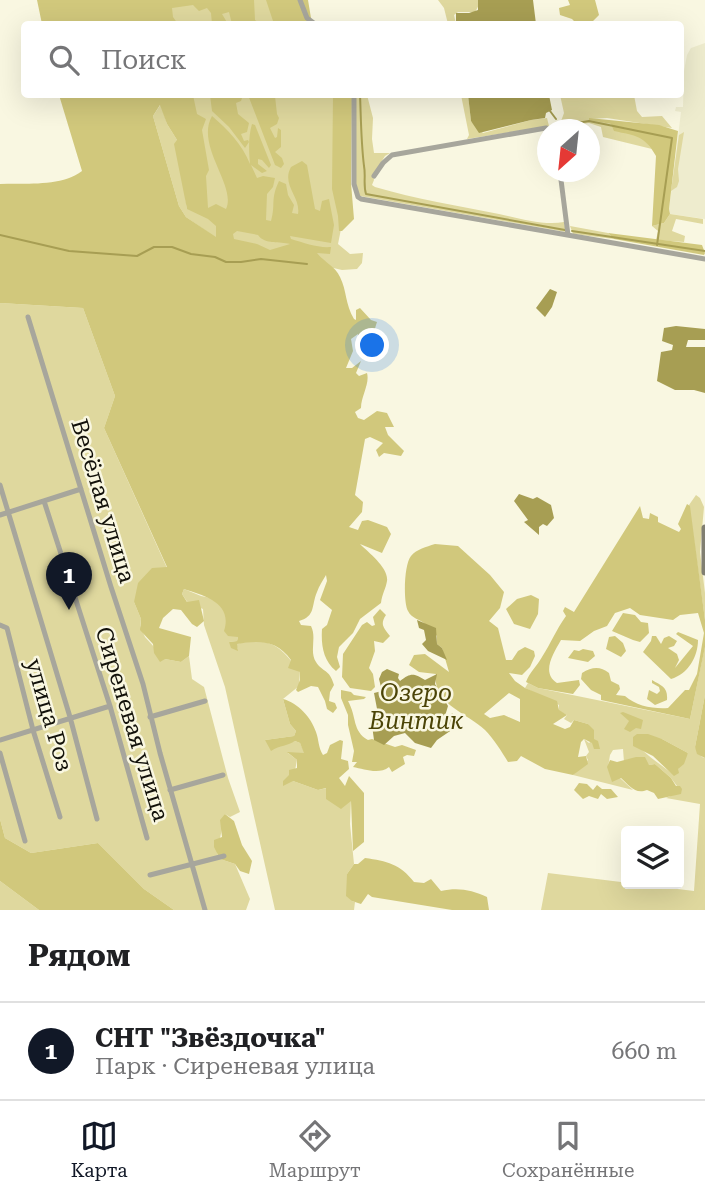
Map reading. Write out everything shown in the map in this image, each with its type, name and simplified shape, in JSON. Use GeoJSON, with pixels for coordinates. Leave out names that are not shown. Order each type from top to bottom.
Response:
{"type":"FeatureCollection","features":[{"type":"Feature","properties":{"kind":"main road"},"geometry":{"type":"LineString","coordinates":[[705,528],[705,572]]}},
{"type":"Feature","properties":{"kind":"street"},"geometry":{"type":"LineString","coordinates":[[300,0],[307,18],[311,21]]}},
{"type":"Feature","properties":{"kind":"street"},"geometry":{"type":"LineString","coordinates":[[354,98],[354,184],[358,197],[705,259]]}},
{"type":"Feature","properties":{"kind":"street"},"geometry":{"type":"LineString","coordinates":[[374,176],[392,155],[537,130]]}},
{"type":"Feature","properties":{"kind":"street"},"geometry":{"type":"LineString","coordinates":[[561,182],[568,235]]}},
{"type":"Feature","properties":{"kind":"street","name":"Весёлая улица"},"geometry":{"type":"LineString","coordinates":[[28,317],[143,684],[205,910]]}},
{"type":"Feature","properties":{"kind":"street"},"geometry":{"type":"LineString","coordinates":[[0,485],[70,717],[97,819]]}},
{"type":"Feature","properties":{"kind":"street"},"geometry":{"type":"LineString","coordinates":[[0,514],[81,489]]}},
{"type":"Feature","properties":{"kind":"street","name":"Сиреневая улица"},"geometry":{"type":"LineString","coordinates":[[44,501],[110,706],[147,838]]}},
{"type":"Feature","properties":{"kind":"street","name":"улица Роз"},"geometry":{"type":"LineString","coordinates":[[0,625],[6,628],[60,817]]}},
{"type":"Feature","properties":{"kind":"street"},"geometry":{"type":"LineString","coordinates":[[150,717],[205,701]]}},
{"type":"Feature","properties":{"kind":"street"},"geometry":{"type":"LineString","coordinates":[[0,740],[110,706]]}},
{"type":"Feature","properties":{"kind":"street"},"geometry":{"type":"LineString","coordinates":[[0,753],[25,841]]}},
{"type":"Feature","properties":{"kind":"street"},"geometry":{"type":"LineString","coordinates":[[170,790],[223,775]]}},
{"type":"Feature","properties":{"kind":"street"},"geometry":{"type":"LineString","coordinates":[[150,875],[224,856]]}},
{"type":"Feature","properties":{"kind":"shaded area"},"geometry":{"type":"Polygon","coordinates":[[[37,0],[254,0],[256,21],[231,21],[229,12],[222,14],[226,21],[212,21],[207,8],[199,11],[193,5],[172,8],[176,21],[41,21],[37,0]]]}},
{"type":"Feature","properties":{"kind":"shaded area"},"geometry":{"type":"Polygon","coordinates":[[[168,0],[277,0],[298,21],[170,21],[168,0]]]}},
{"type":"Feature","properties":{"kind":"shaded area"},"geometry":{"type":"Polygon","coordinates":[[[266,0],[308,0],[312,21],[273,21],[266,0]]]}},
{"type":"Feature","properties":{"kind":"shaded area"},"geometry":{"type":"Polygon","coordinates":[[[438,0],[478,0],[479,5],[475,12],[458,12],[454,15],[455,21],[447,21],[444,8],[438,0]]]}},
{"type":"Feature","properties":{"kind":"shaded area"},"geometry":{"type":"Polygon","coordinates":[[[568,0],[595,0],[599,15],[593,21],[574,21],[560,15],[559,8],[570,5],[568,0]]]}},
{"type":"Feature","properties":{"kind":"shaded area"},"geometry":{"type":"Polygon","coordinates":[[[705,43],[705,219],[670,214],[669,209],[681,112],[675,111],[676,107],[683,107],[684,71],[691,48],[705,43]]]}},
{"type":"Feature","properties":{"kind":"shaded area"},"geometry":{"type":"Polygon","coordinates":[[[60,98],[194,98],[197,114],[206,119],[202,130],[209,170],[206,176],[208,208],[216,204],[226,209],[228,200],[209,140],[208,128],[212,116],[234,138],[250,164],[250,134],[252,124],[255,125],[271,165],[269,168],[258,159],[258,164],[267,171],[262,173],[251,165],[257,178],[275,178],[273,187],[267,194],[266,220],[271,221],[279,181],[286,184],[294,205],[292,213],[298,214],[297,202],[288,180],[291,167],[302,161],[307,165],[315,209],[320,211],[322,201],[329,199],[334,225],[331,243],[290,236],[291,239],[311,245],[331,247],[330,254],[317,253],[338,273],[354,319],[356,320],[356,310],[360,308],[371,320],[377,322],[374,334],[375,350],[371,361],[365,352],[359,356],[358,334],[351,339],[353,351],[346,368],[352,368],[361,361],[356,373],[359,376],[367,373],[368,377],[361,408],[355,412],[358,418],[364,420],[377,411],[387,413],[394,427],[385,427],[388,435],[404,451],[401,456],[384,453],[379,457],[376,450],[383,443],[370,437],[365,439],[355,495],[363,502],[362,512],[349,527],[358,530],[362,521],[368,520],[387,527],[391,534],[382,553],[360,544],[382,566],[387,581],[381,603],[360,619],[353,633],[339,647],[337,657],[340,667],[336,671],[326,657],[322,641],[322,629],[327,625],[332,610],[320,600],[327,581],[326,575],[311,613],[299,621],[301,625],[311,626],[314,658],[328,673],[334,685],[329,701],[335,703],[337,708],[333,713],[327,709],[318,687],[311,686],[298,692],[296,690],[300,672],[288,668],[291,660],[280,648],[253,642],[237,644],[238,651],[231,648],[229,642],[237,641],[238,637],[228,636],[224,631],[226,621],[221,607],[208,598],[184,589],[182,594],[187,602],[199,600],[204,621],[197,627],[181,610],[173,609],[163,618],[159,628],[191,637],[189,656],[181,662],[165,659],[160,662],[154,653],[153,644],[140,630],[141,619],[134,602],[138,583],[152,568],[167,567],[104,428],[115,396],[83,308],[0,303],[0,184],[53,182],[82,171],[60,98]],[[160,105],[153,116],[179,206],[186,217],[216,237],[216,226],[187,209],[174,144],[177,140],[160,105]],[[237,231],[233,234],[234,239],[270,250],[290,244],[269,241],[258,235],[237,231]]]}},
{"type":"Feature","properties":{"kind":"shaded area"},"geometry":{"type":"Polygon","coordinates":[[[186,98],[339,98],[341,229],[338,244],[350,254],[363,253],[362,263],[357,269],[342,270],[209,239],[209,233],[186,217],[179,206],[153,116],[161,104],[167,124],[177,140],[187,209],[186,98]]]}},
{"type":"Feature","properties":{"kind":"shaded area"},"geometry":{"type":"Polygon","coordinates":[[[210,98],[242,98],[236,103],[238,114],[249,123],[247,132],[241,134],[244,141],[249,142],[245,148],[229,127],[212,111],[210,98]]]}},
{"type":"Feature","properties":{"kind":"shaded area"},"geometry":{"type":"Polygon","coordinates":[[[249,98],[275,98],[279,118],[277,124],[270,128],[275,138],[278,128],[281,130],[281,147],[275,152],[284,164],[281,168],[275,165],[249,98]]]}},
{"type":"Feature","properties":{"kind":"shaded area"},"geometry":{"type":"Polygon","coordinates":[[[333,98],[352,98],[351,183],[354,219],[342,231],[339,231],[332,189],[333,98]]]}},
{"type":"Feature","properties":{"kind":"shaded area"},"geometry":{"type":"Polygon","coordinates":[[[356,98],[368,98],[373,118],[374,153],[390,153],[385,156],[373,175],[372,185],[421,199],[532,221],[564,222],[566,232],[360,196],[356,189],[356,98]]]}},
{"type":"Feature","properties":{"kind":"shaded area"},"geometry":{"type":"Polygon","coordinates":[[[462,98],[468,98],[471,121],[483,133],[537,119],[537,128],[467,139],[469,135],[462,98]]]}},
{"type":"Feature","properties":{"kind":"shaded area"},"geometry":{"type":"Polygon","coordinates":[[[561,98],[635,98],[637,111],[642,117],[662,116],[672,128],[607,118],[562,119],[564,113],[561,98]]]}},
{"type":"Feature","properties":{"kind":"shaded area"},"geometry":{"type":"Polygon","coordinates":[[[600,119],[659,125],[678,131],[670,214],[664,223],[652,226],[656,156],[639,138],[614,131],[611,124],[600,122],[600,119]]]}},
{"type":"Feature","properties":{"kind":"shaded area"},"geometry":{"type":"Polygon","coordinates":[[[600,122],[641,136],[652,149],[603,137],[600,122]]]}},
{"type":"Feature","properties":{"kind":"shaded area"},"geometry":{"type":"Polygon","coordinates":[[[684,132],[678,169],[679,181],[677,187],[671,191],[679,135],[684,132]]]}},
{"type":"Feature","properties":{"kind":"shaded area"},"geometry":{"type":"Polygon","coordinates":[[[670,214],[703,219],[703,224],[676,219],[672,231],[685,236],[684,242],[656,240],[658,231],[652,226],[664,223],[670,214]]]}},
{"type":"Feature","properties":{"kind":"shaded area"},"geometry":{"type":"Polygon","coordinates":[[[570,226],[608,233],[614,239],[573,234],[570,226]]]}},
{"type":"Feature","properties":{"kind":"shaded area"},"geometry":{"type":"Polygon","coordinates":[[[608,233],[702,245],[705,253],[704,255],[614,239],[608,233]]]}},
{"type":"Feature","properties":{"kind":"shaded area"},"geometry":{"type":"Polygon","coordinates":[[[0,303],[83,308],[115,396],[104,428],[167,568],[134,602],[141,619],[140,626],[145,637],[165,659],[181,662],[189,656],[192,679],[204,687],[228,778],[240,812],[230,817],[225,814],[217,853],[220,859],[235,864],[250,899],[246,910],[174,910],[144,889],[98,843],[31,853],[5,838],[0,819],[0,303]]]}},
{"type":"Feature","properties":{"kind":"shaded area"},"geometry":{"type":"Polygon","coordinates":[[[696,495],[704,507],[700,552],[705,620],[689,505],[696,495]]]}},
{"type":"Feature","properties":{"kind":"shaded area"},"geometry":{"type":"Polygon","coordinates":[[[687,504],[690,506],[705,620],[705,647],[690,719],[601,700],[601,695],[591,690],[581,679],[582,673],[586,671],[602,669],[609,673],[611,681],[619,685],[620,689],[616,695],[625,696],[645,706],[668,708],[685,690],[689,690],[697,674],[704,633],[698,613],[680,615],[673,620],[640,615],[630,608],[615,613],[607,626],[580,641],[561,640],[555,651],[549,669],[552,679],[557,683],[579,680],[580,685],[573,694],[538,688],[526,682],[566,616],[563,611],[565,607],[574,612],[640,506],[643,518],[649,519],[650,513],[658,517],[658,522],[679,532],[681,529],[678,524],[687,504]]]}},
{"type":"Feature","properties":{"kind":"shaded area"},"geometry":{"type":"Polygon","coordinates":[[[435,544],[458,546],[490,575],[504,592],[500,608],[489,621],[498,628],[506,660],[512,660],[518,651],[525,647],[534,651],[535,656],[522,675],[509,673],[515,681],[557,701],[559,710],[567,715],[553,724],[565,729],[570,727],[574,720],[588,724],[594,730],[594,739],[598,741],[600,749],[594,749],[592,743],[584,739],[578,757],[586,756],[588,764],[573,775],[545,769],[521,756],[517,761],[508,762],[485,730],[452,707],[439,693],[436,674],[419,672],[409,665],[414,655],[425,654],[449,672],[442,648],[437,644],[437,636],[410,614],[405,600],[406,575],[411,556],[422,548],[435,544]],[[509,693],[484,714],[490,718],[504,715],[520,722],[520,699],[509,693]]]}},
{"type":"Feature","properties":{"kind":"shaded area"},"geometry":{"type":"Polygon","coordinates":[[[184,589],[211,598],[224,608],[238,637],[237,641],[229,642],[238,650],[236,644],[248,642],[273,645],[286,655],[300,672],[299,686],[283,699],[290,724],[296,731],[294,736],[265,740],[281,745],[295,741],[300,743],[305,753],[288,753],[297,760],[293,781],[318,790],[327,788],[328,793],[351,800],[350,824],[354,864],[347,874],[352,901],[355,902],[354,910],[275,910],[225,687],[204,625],[203,609],[188,603],[182,594],[184,589]]]}},
{"type":"Feature","properties":{"kind":"shaded area"},"geometry":{"type":"Polygon","coordinates":[[[531,595],[539,599],[538,614],[530,629],[514,624],[506,609],[517,599],[531,595]]]}},
{"type":"Feature","properties":{"kind":"shaded area"},"geometry":{"type":"Polygon","coordinates":[[[380,609],[386,615],[383,626],[390,636],[383,643],[374,641],[375,651],[369,668],[375,687],[371,691],[350,688],[342,677],[343,654],[362,625],[367,622],[375,625],[373,617],[380,609]]]}},
{"type":"Feature","properties":{"kind":"shaded area"},"geometry":{"type":"Polygon","coordinates":[[[623,613],[635,615],[641,622],[648,623],[649,633],[640,642],[612,631],[623,613]]]}},
{"type":"Feature","properties":{"kind":"shaded area"},"geometry":{"type":"Polygon","coordinates":[[[678,632],[698,640],[698,646],[687,669],[671,679],[643,652],[652,636],[656,636],[661,644],[664,638],[669,636],[677,641],[674,646],[668,648],[677,654],[679,660],[675,668],[693,646],[676,634],[678,632]]]}},
{"type":"Feature","properties":{"kind":"shaded area"},"geometry":{"type":"Polygon","coordinates":[[[615,636],[623,643],[626,651],[621,657],[606,649],[609,637],[615,636]]]}},
{"type":"Feature","properties":{"kind":"shaded area"},"geometry":{"type":"Polygon","coordinates":[[[705,646],[705,695],[695,747],[705,758],[705,910],[541,910],[548,873],[621,882],[621,889],[694,891],[700,804],[666,798],[675,794],[677,786],[671,778],[655,764],[649,765],[629,759],[624,762],[623,749],[613,750],[608,767],[633,790],[573,775],[588,760],[586,756],[589,752],[584,739],[589,743],[594,739],[588,724],[574,720],[571,723],[564,719],[567,715],[559,711],[559,705],[525,688],[528,683],[538,688],[690,719],[705,646]],[[633,737],[645,752],[674,775],[688,753],[662,739],[633,737]]]}},
{"type":"Feature","properties":{"kind":"shaded area"},"geometry":{"type":"Polygon","coordinates":[[[574,650],[593,651],[595,656],[588,662],[568,658],[574,650]]]}},
{"type":"Feature","properties":{"kind":"shaded area"},"geometry":{"type":"Polygon","coordinates":[[[652,680],[664,687],[667,696],[667,700],[655,705],[647,699],[649,690],[657,694],[660,691],[652,680]]]}},
{"type":"Feature","properties":{"kind":"shaded area"},"geometry":{"type":"Polygon","coordinates":[[[341,690],[366,697],[348,701],[357,728],[363,736],[368,740],[416,750],[414,756],[403,757],[405,764],[392,772],[389,767],[376,771],[353,767],[357,762],[352,762],[354,751],[341,690]]]}},
{"type":"Feature","properties":{"kind":"shaded area"},"geometry":{"type":"Polygon","coordinates":[[[705,695],[705,758],[697,754],[695,747],[705,695]]]}},
{"type":"Feature","properties":{"kind":"shaded area"},"geometry":{"type":"Polygon","coordinates":[[[283,699],[299,707],[307,716],[314,726],[323,755],[327,753],[330,745],[343,741],[341,759],[348,761],[349,769],[339,778],[345,786],[349,776],[364,793],[364,842],[353,851],[351,801],[341,809],[326,799],[326,788],[318,790],[293,781],[283,786],[289,770],[297,768],[297,760],[287,752],[304,753],[300,743],[295,741],[271,751],[265,740],[294,736],[296,731],[290,724],[283,699]]]}},
{"type":"Feature","properties":{"kind":"shaded area"},"geometry":{"type":"Polygon","coordinates":[[[620,713],[643,720],[641,729],[636,728],[630,732],[624,729],[629,721],[620,713]]]}},
{"type":"Feature","properties":{"kind":"shaded area"},"geometry":{"type":"Polygon","coordinates":[[[637,734],[648,734],[662,739],[688,753],[684,764],[678,769],[679,773],[674,776],[653,756],[633,746],[633,737],[637,734]]]}},
{"type":"Feature","properties":{"kind":"shaded area"},"geometry":{"type":"Polygon","coordinates":[[[645,757],[649,765],[655,764],[676,786],[680,786],[681,794],[658,799],[654,793],[647,790],[632,788],[621,778],[612,782],[607,767],[610,760],[617,762],[645,757]]]}},
{"type":"Feature","properties":{"kind":"shaded area"},"geometry":{"type":"Polygon","coordinates":[[[579,783],[587,784],[593,790],[597,785],[602,789],[611,789],[618,797],[607,799],[601,794],[598,799],[589,796],[583,799],[574,790],[579,783]]]}},
{"type":"Feature","properties":{"kind":"shaded area"},"geometry":{"type":"Polygon","coordinates":[[[225,814],[234,821],[242,845],[252,861],[249,874],[240,871],[235,864],[220,859],[214,847],[214,840],[222,837],[220,820],[225,814]]]}},
{"type":"Feature","properties":{"kind":"shaded area"},"geometry":{"type":"Polygon","coordinates":[[[0,819],[5,838],[31,853],[98,843],[144,889],[174,910],[39,910],[0,881],[0,819]]]}},
{"type":"Feature","properties":{"kind":"shaded area"},"geometry":{"type":"Polygon","coordinates":[[[365,858],[393,864],[414,882],[424,883],[431,879],[441,891],[459,889],[487,897],[489,910],[452,910],[372,897],[368,894],[361,904],[352,901],[346,896],[347,874],[354,864],[365,858]]]}},
{"type":"Feature","properties":{"kind":"shaded area"},"geometry":{"type":"Polygon","coordinates":[[[0,881],[39,910],[0,910],[0,881]]]}},
{"type":"Feature","properties":{"kind":"water"},"geometry":{"type":"Polygon","coordinates":[[[478,0],[533,0],[536,21],[456,21],[456,13],[478,10],[478,0]]]}},
{"type":"Feature","properties":{"kind":"water"},"geometry":{"type":"Polygon","coordinates":[[[468,98],[550,98],[552,110],[546,113],[545,118],[479,133],[471,121],[468,98]]]}},
{"type":"Feature","properties":{"kind":"water"},"geometry":{"type":"Polygon","coordinates":[[[550,289],[557,292],[545,317],[536,308],[550,289]]]}},
{"type":"Feature","properties":{"kind":"water"},"geometry":{"type":"Polygon","coordinates":[[[676,326],[705,329],[705,340],[688,340],[686,347],[705,347],[705,393],[675,390],[657,381],[661,352],[672,350],[673,345],[662,341],[664,328],[676,326]]]}},
{"type":"Feature","properties":{"kind":"water"},"geometry":{"type":"Polygon","coordinates":[[[519,494],[533,499],[537,497],[551,505],[554,518],[547,526],[543,524],[539,527],[539,535],[524,522],[528,520],[514,501],[519,494]]]}},
{"type":"Feature","properties":{"kind":"water"},"geometry":{"type":"Polygon","coordinates":[[[417,620],[436,628],[437,644],[442,648],[447,660],[428,651],[422,644],[426,640],[424,630],[419,628],[417,620]]]}},
{"type":"Feature","properties":{"kind":"water","name":"Озеро Винтик"},"geometry":{"type":"Polygon","coordinates":[[[387,669],[399,674],[400,681],[410,675],[425,680],[437,674],[435,684],[448,706],[445,716],[449,719],[452,713],[458,719],[459,725],[437,740],[431,748],[415,743],[405,733],[394,736],[384,745],[374,740],[371,718],[378,714],[374,693],[382,691],[379,679],[387,669]]]}},
{"type":"Feature","properties":{"kind":"waterway"},"geometry":{"type":"LineString","coordinates":[[360,98],[366,194],[565,230]]}},
{"type":"Feature","properties":{"kind":"waterway"},"geometry":{"type":"LineString","coordinates":[[550,111],[556,119]]}},
{"type":"Feature","properties":{"kind":"waterway"},"geometry":{"type":"LineString","coordinates":[[600,123],[672,138],[657,245]]}},
{"type":"Feature","properties":{"kind":"waterway"},"geometry":{"type":"LineString","coordinates":[[572,231],[705,251]]}},
{"type":"Feature","properties":{"kind":"waterway"},"geometry":{"type":"LineString","coordinates":[[0,235],[69,251],[137,256],[154,247],[172,247],[226,262],[261,259],[307,264]]}},
{"type":"Feature","properties":{"kind":"place","name":"СНТ \"Звёздочка\""},"geometry":{"type":"Point","coordinates":[69,610]}}]}
